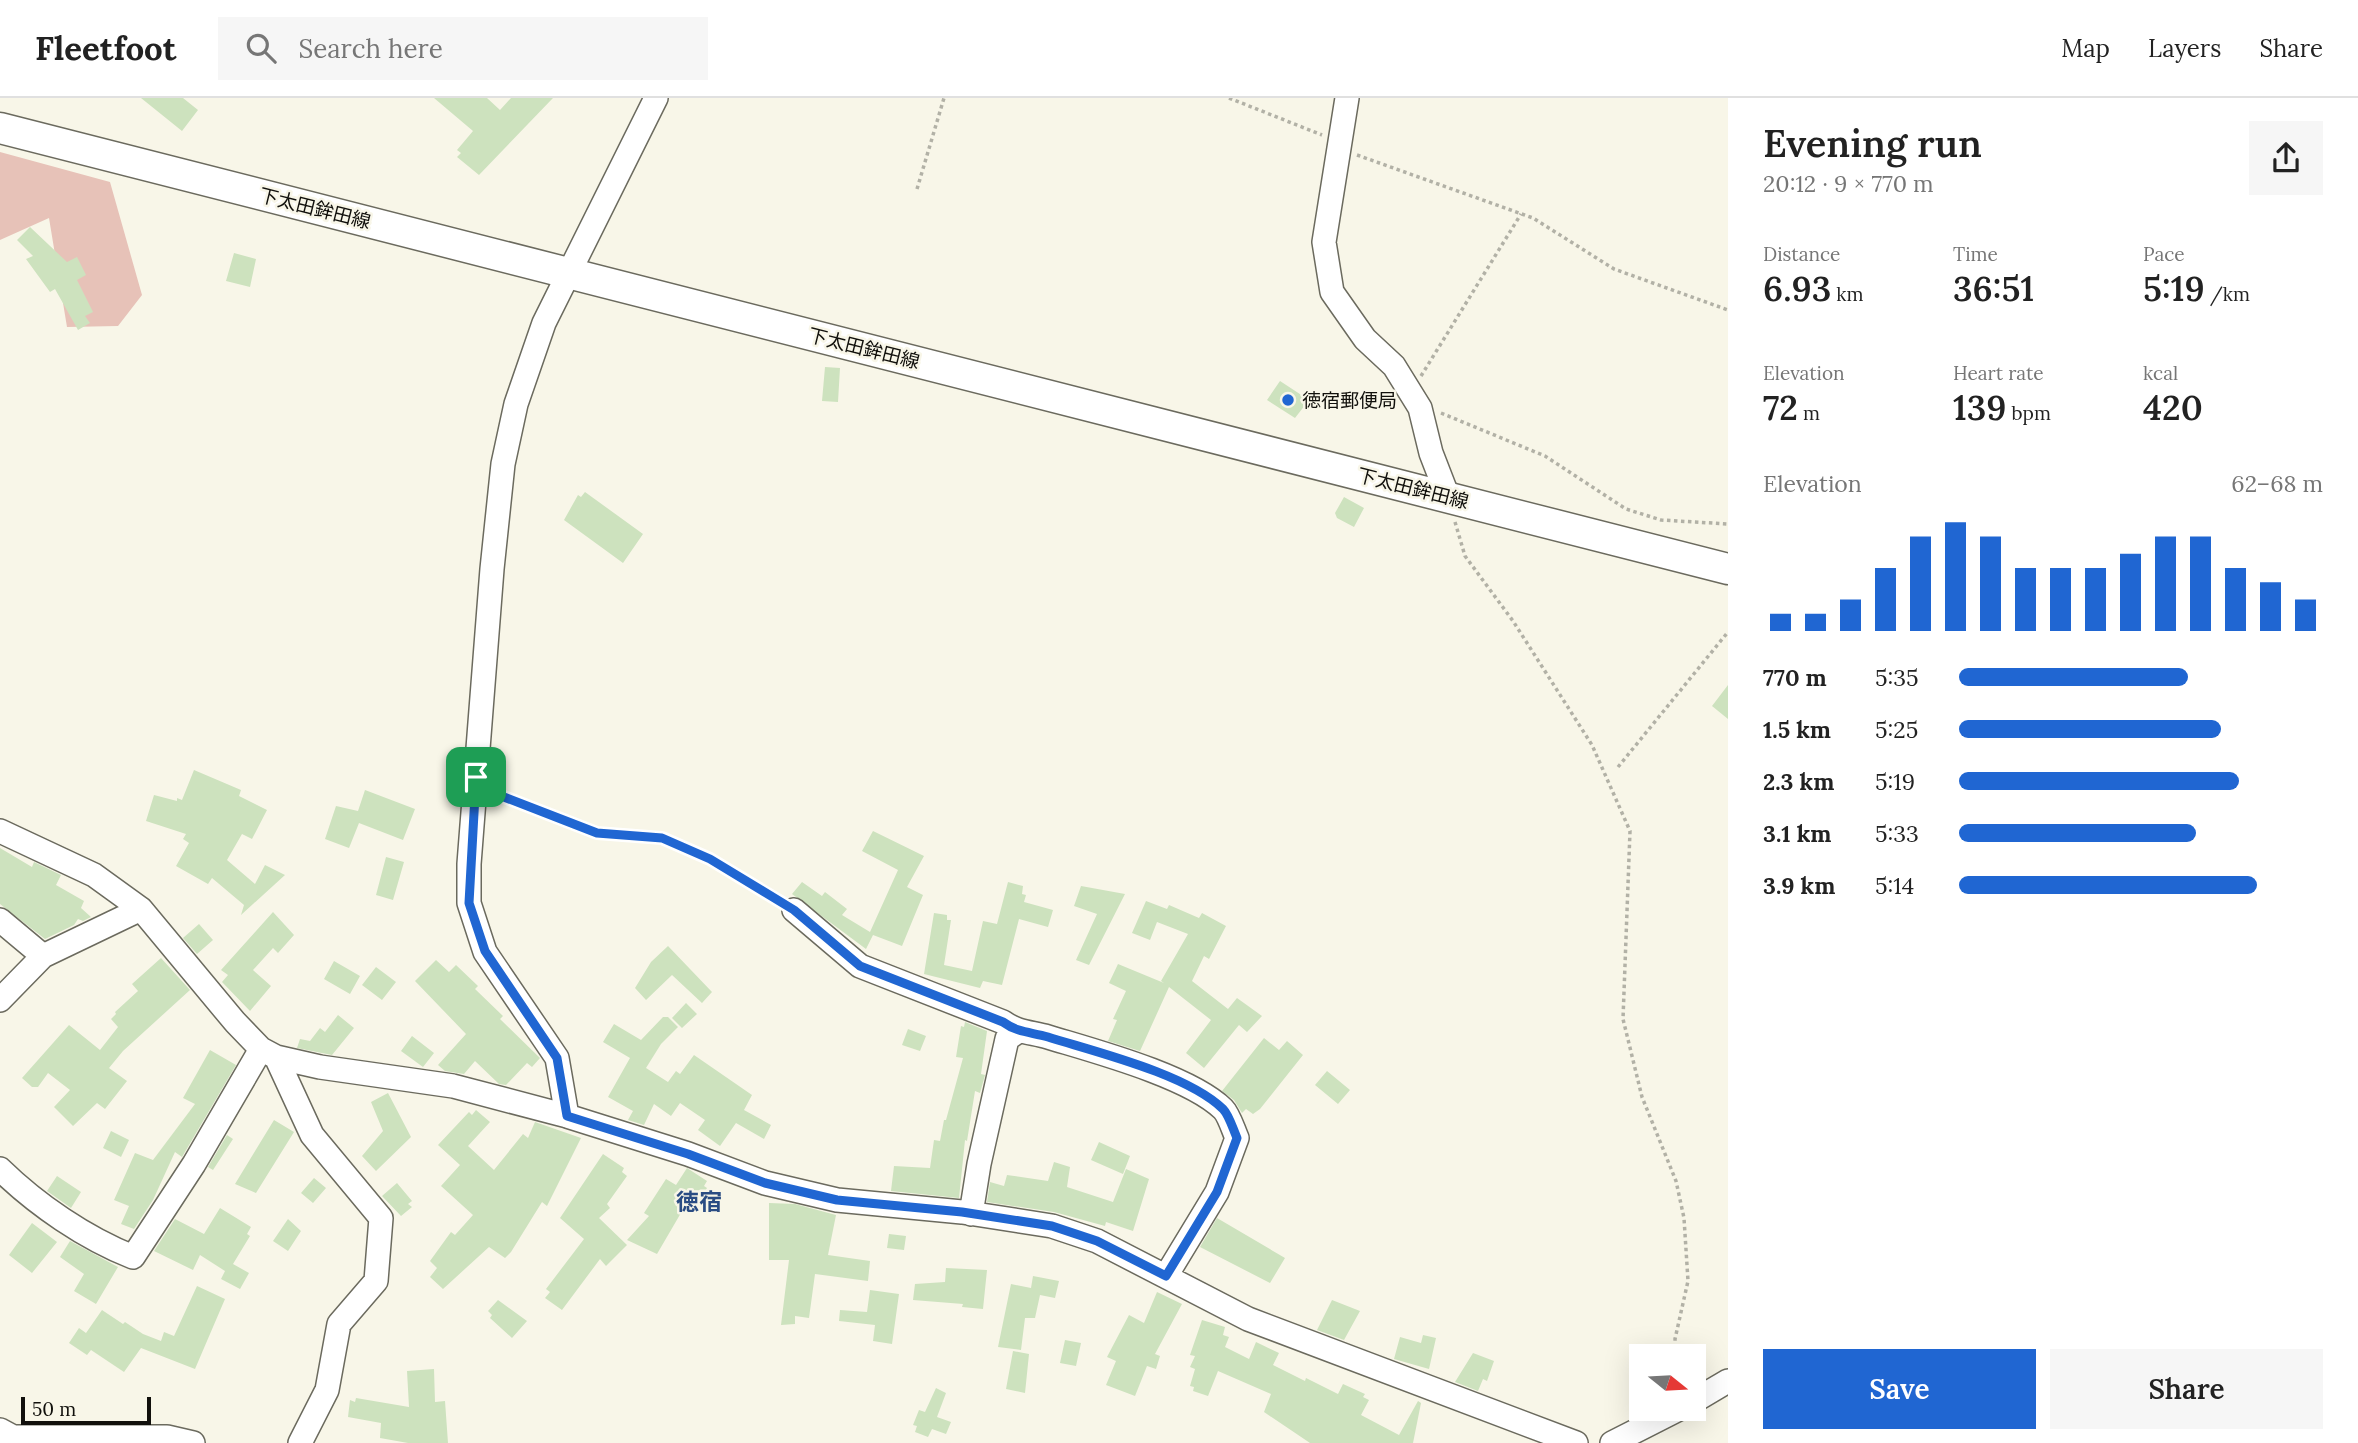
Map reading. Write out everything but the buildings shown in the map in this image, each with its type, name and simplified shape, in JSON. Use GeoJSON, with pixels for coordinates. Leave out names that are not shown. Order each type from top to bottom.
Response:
{"type":"FeatureCollection","features":[{"type":"Feature","properties":{"kind":"main road","name":"下太田鉾田線"},"geometry":{"type":"LineString","coordinates":[[0,128],[1728,569]]}},
{"type":"Feature","properties":{"kind":"street"},"geometry":{"type":"LineString","coordinates":[[567,1116],[557,1058],[485,951],[469,903],[476,777],[503,464],[528,365],[544,323],[656,98]]}},
{"type":"Feature","properties":{"kind":"street"},"geometry":{"type":"LineString","coordinates":[[1347,98],[1324,242],[1332,292],[1365,339],[1394,366],[1415,400],[1448,497]]}},
{"type":"Feature","properties":{"kind":"street"},"geometry":{"type":"LineString","coordinates":[[0,831],[94,875],[141,909],[269,1053],[312,1135],[382,1218],[376,1281],[339,1325],[327,1390],[300,1443]]}},
{"type":"Feature","properties":{"kind":"street"},"geometry":{"type":"LineString","coordinates":[[0,1000],[43,956],[141,909]]}},
{"type":"Feature","properties":{"kind":"street"},"geometry":{"type":"LineString","coordinates":[[794,910],[860,966],[1003,1022],[1017,1032],[1037,1034],[1127,1061],[1193,1089],[1224,1110],[1237,1138],[1217,1192],[1166,1276]]}},
{"type":"Feature","properties":{"kind":"street"},"geometry":{"type":"LineString","coordinates":[[0,920],[43,956]]}},
{"type":"Feature","properties":{"kind":"street"},"geometry":{"type":"LineString","coordinates":[[971,1214],[979,1164],[1007,1039],[1017,1032]]}},
{"type":"Feature","properties":{"kind":"street"},"geometry":{"type":"LineString","coordinates":[[269,1053],[320,1068],[453,1086],[567,1116],[688,1154],[765,1183],[837,1200],[971,1214],[1052,1226],[1097,1241],[1248,1319],[1576,1443]]}},
{"type":"Feature","properties":{"kind":"street"},"geometry":{"type":"LineString","coordinates":[[0,1169],[17,1185],[99,1243],[133,1257],[269,1053]]}},
{"type":"Feature","properties":{"kind":"street"},"geometry":{"type":"LineString","coordinates":[[1706,1394],[1728,1381]]}},
{"type":"Feature","properties":{"kind":"street"},"geometry":{"type":"LineString","coordinates":[[1612,1443],[1655,1421]]}},
{"type":"Feature","properties":{"kind":"street"},"geometry":{"type":"LineString","coordinates":[[0,1430],[13,1437],[167,1437],[193,1443]]}},
{"type":"Feature","properties":{"kind":"path"},"geometry":{"type":"LineString","coordinates":[[917,189],[943,98]]}},
{"type":"Feature","properties":{"kind":"path"},"geometry":{"type":"LineString","coordinates":[[1229,98],[1339,145],[1521,214],[1614,270],[1728,310]]}},
{"type":"Feature","properties":{"kind":"path"},"geometry":{"type":"LineString","coordinates":[[1521,214],[1415,400],[1545,456],[1626,509],[1661,520],[1728,524]]}},
{"type":"Feature","properties":{"kind":"path"},"geometry":{"type":"LineString","coordinates":[[1448,497],[1465,556],[1567,702],[1592,745],[1629,831],[1623,1018],[1642,1097],[1676,1181],[1685,1218],[1688,1281],[1675,1344]]}},
{"type":"Feature","properties":{"kind":"path"},"geometry":{"type":"LineString","coordinates":[[1618,767],[1728,632]]}},
{"type":"Feature","properties":{"kind":"path"},"geometry":{"type":"LineString","coordinates":[[476,777],[504,797],[597,833],[662,838],[710,859],[794,910]]}},
{"type":"Feature","properties":{"kind":"shaded area"},"geometry":{"type":"Polygon","coordinates":[[[0,152],[110,182],[142,295],[118,326],[67,327],[49,218],[0,240],[0,152]]]}},
{"type":"Feature","properties":{"kind":"place","name":"徳宿郵便局"},"geometry":{"type":"Point","coordinates":[1288,400]}},
{"type":"Feature","properties":{"kind":"district","name":"徳宿"},"geometry":{"type":"Point","coordinates":[699,1202]}},
{"type":"Feature","properties":{"kind":"route"},"geometry":{"type":"LineString","coordinates":[[476,777],[504,797],[597,833],[662,838],[710,859],[794,910],[860,966],[1003,1022],[1017,1032],[1037,1034],[1127,1061],[1193,1089],[1224,1110],[1237,1138],[1217,1192],[1166,1276],[1097,1241],[1052,1226],[962,1212],[837,1200],[765,1183],[688,1154],[567,1116],[557,1058],[485,951],[469,903],[469,864],[476,777]]}}]}
